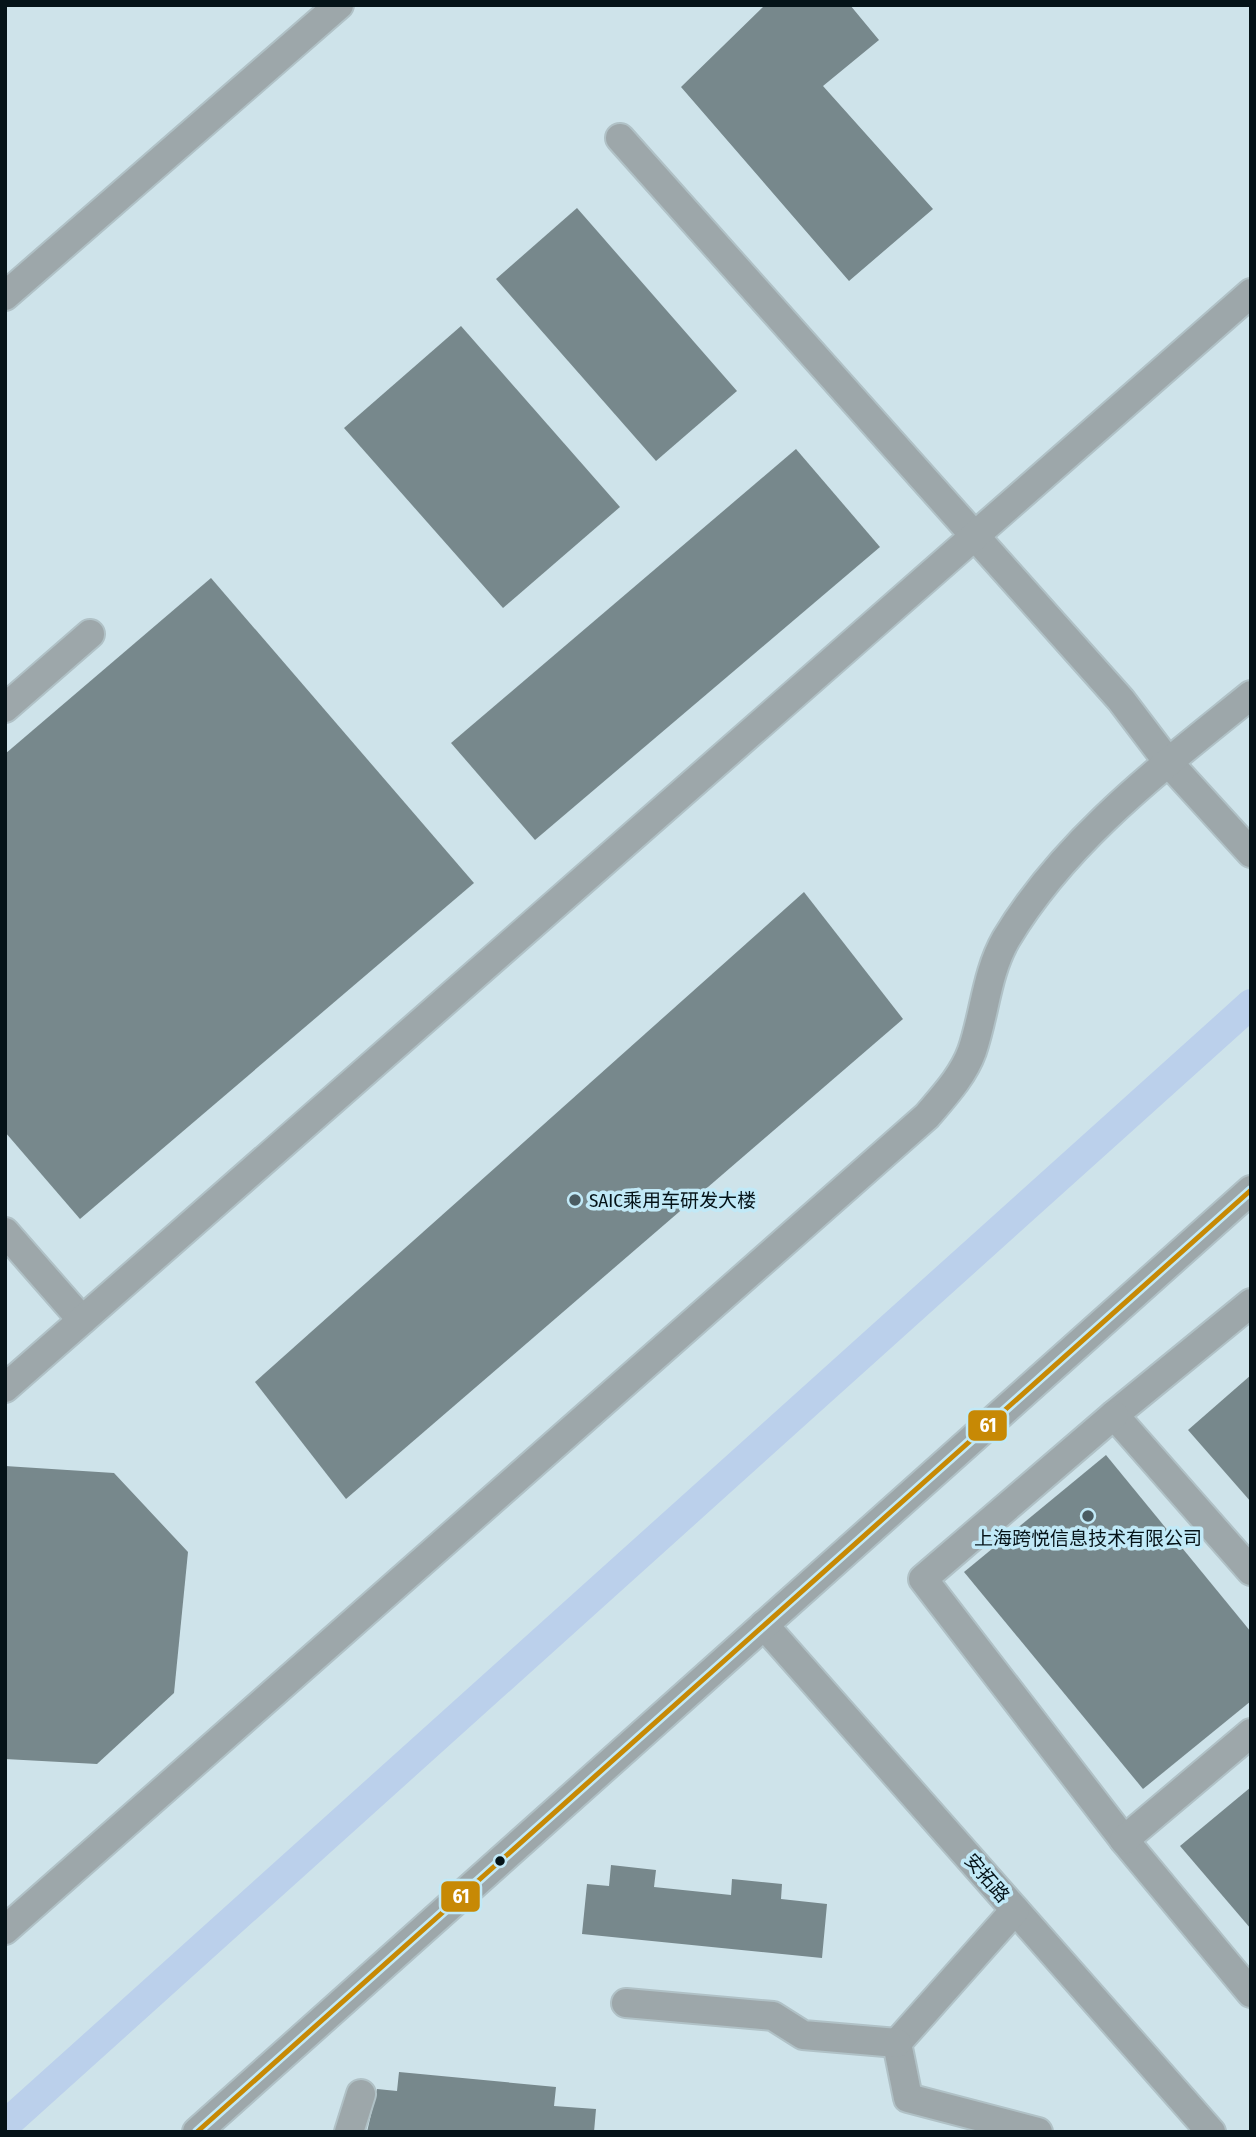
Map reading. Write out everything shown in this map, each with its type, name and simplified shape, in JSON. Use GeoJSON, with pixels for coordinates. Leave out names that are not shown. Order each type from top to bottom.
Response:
{"type":"FeatureCollection","features":[{"type":"Feature","properties":{"kind":"street"},"geometry":{"type":"LineString","coordinates":[[5,296],[339,5]]}},
{"type":"Feature","properties":{"kind":"street"},"geometry":{"type":"LineString","coordinates":[[620,138],[1121,700],[1168,762],[1251,853]]}},
{"type":"Feature","properties":{"kind":"street"},"geometry":{"type":"LineString","coordinates":[[5,1388],[1251,293]]}},
{"type":"Feature","properties":{"kind":"street"},"geometry":{"type":"LineString","coordinates":[[5,708],[90,634]]}},
{"type":"Feature","properties":{"kind":"street"},"geometry":{"type":"LineString","coordinates":[[5,1930],[927,1116],[952,1087],[971,1054],[989,976],[1005,941],[1030,902],[1064,859],[1168,762],[1251,695]]}},
{"type":"Feature","properties":{"kind":"street"},"geometry":{"type":"LineString","coordinates":[[197,2132],[1251,1190]]}},
{"type":"Feature","properties":{"kind":"street"},"geometry":{"type":"LineString","coordinates":[[5,1232],[82,1320]]}},
{"type":"Feature","properties":{"kind":"street"},"geometry":{"type":"LineString","coordinates":[[1251,1303],[923,1579],[1124,1840],[1251,1993]]}},
{"type":"Feature","properties":{"kind":"street"},"geometry":{"type":"LineString","coordinates":[[1115,1415],[1251,1571]]}},
{"type":"Feature","properties":{"kind":"street","name":"安拓路"},"geometry":{"type":"LineString","coordinates":[[764,1625],[1211,2132]]}},
{"type":"Feature","properties":{"kind":"street"},"geometry":{"type":"LineString","coordinates":[[1124,1840],[1251,1733]]}},
{"type":"Feature","properties":{"kind":"street"},"geometry":{"type":"LineString","coordinates":[[897,2043],[1014,1910]]}},
{"type":"Feature","properties":{"kind":"street"},"geometry":{"type":"LineString","coordinates":[[626,2003],[773,2016],[803,2035],[897,2043]]}},
{"type":"Feature","properties":{"kind":"street"},"geometry":{"type":"LineString","coordinates":[[897,2043],[908,2098],[1038,2132]]}},
{"type":"Feature","properties":{"kind":"street"},"geometry":{"type":"LineString","coordinates":[[349,2132],[361,2094]]}},
{"type":"Feature","properties":{"kind":"building"},"geometry":{"type":"Polygon","coordinates":[[[765,5],[850,5],[879,40],[823,86],[933,209],[849,281],[681,87],[765,5]]]}},
{"type":"Feature","properties":{"kind":"building"},"geometry":{"type":"Polygon","coordinates":[[[577,208],[737,391],[656,461],[496,279],[577,208]]]}},
{"type":"Feature","properties":{"kind":"building"},"geometry":{"type":"Polygon","coordinates":[[[461,326],[620,507],[503,608],[344,428],[461,326]]]}},
{"type":"Feature","properties":{"kind":"building"},"geometry":{"type":"Polygon","coordinates":[[[796,449],[880,547],[535,840],[451,743],[796,449]]]}},
{"type":"Feature","properties":{"kind":"building"},"geometry":{"type":"Polygon","coordinates":[[[211,578],[474,883],[80,1219],[5,1132],[5,754],[211,578]]]}},
{"type":"Feature","properties":{"kind":"building","name":"SAIC乘用车研发大楼"},"geometry":{"type":"Polygon","coordinates":[[[804,892],[903,1019],[346,1499],[255,1382],[804,892]]]}},
{"type":"Feature","properties":{"kind":"building"},"geometry":{"type":"Polygon","coordinates":[[[1251,1375],[1251,1502],[1188,1430],[1251,1375]]]}},
{"type":"Feature","properties":{"kind":"building"},"geometry":{"type":"Polygon","coordinates":[[[1106,1455],[1251,1632],[1251,1701],[1143,1789],[964,1572],[1106,1455]]]}},
{"type":"Feature","properties":{"kind":"building"},"geometry":{"type":"Polygon","coordinates":[[[5,1466],[114,1473],[188,1552],[174,1693],[97,1764],[5,1759],[5,1466]]]}},
{"type":"Feature","properties":{"kind":"building"},"geometry":{"type":"Polygon","coordinates":[[[1251,1787],[1251,1929],[1180,1846],[1251,1787]]]}},
{"type":"Feature","properties":{"kind":"building"},"geometry":{"type":"Polygon","coordinates":[[[611,1865],[656,1870],[654,1887],[731,1895],[732,1879],[782,1884],[781,1899],[827,1904],[822,1958],[582,1934],[587,1884],[609,1886],[611,1865]]]}},
{"type":"Feature","properties":{"kind":"building"},"geometry":{"type":"Polygon","coordinates":[[[399,2072],[556,2087],[554,2106],[596,2109],[594,2132],[367,2132],[377,2089],[397,2091],[399,2072]]]}},
{"type":"Feature","properties":{"kind":"waterway"},"geometry":{"type":"LineString","coordinates":[[5,2125],[1251,1004]]}},
{"type":"Feature","properties":{"kind":"transit line","name":"61"},"geometry":{"type":"LineString","coordinates":[[197,2132],[1251,1190]]}},
{"type":"Feature","properties":{"kind":"place","name":"SAIC乘用车研发大楼"},"geometry":{"type":"Point","coordinates":[575,1200]}},
{"type":"Feature","properties":{"kind":"place","name":"上海跨悦信息技术有限公司"},"geometry":{"type":"Point","coordinates":[1088,1516]}}]}
